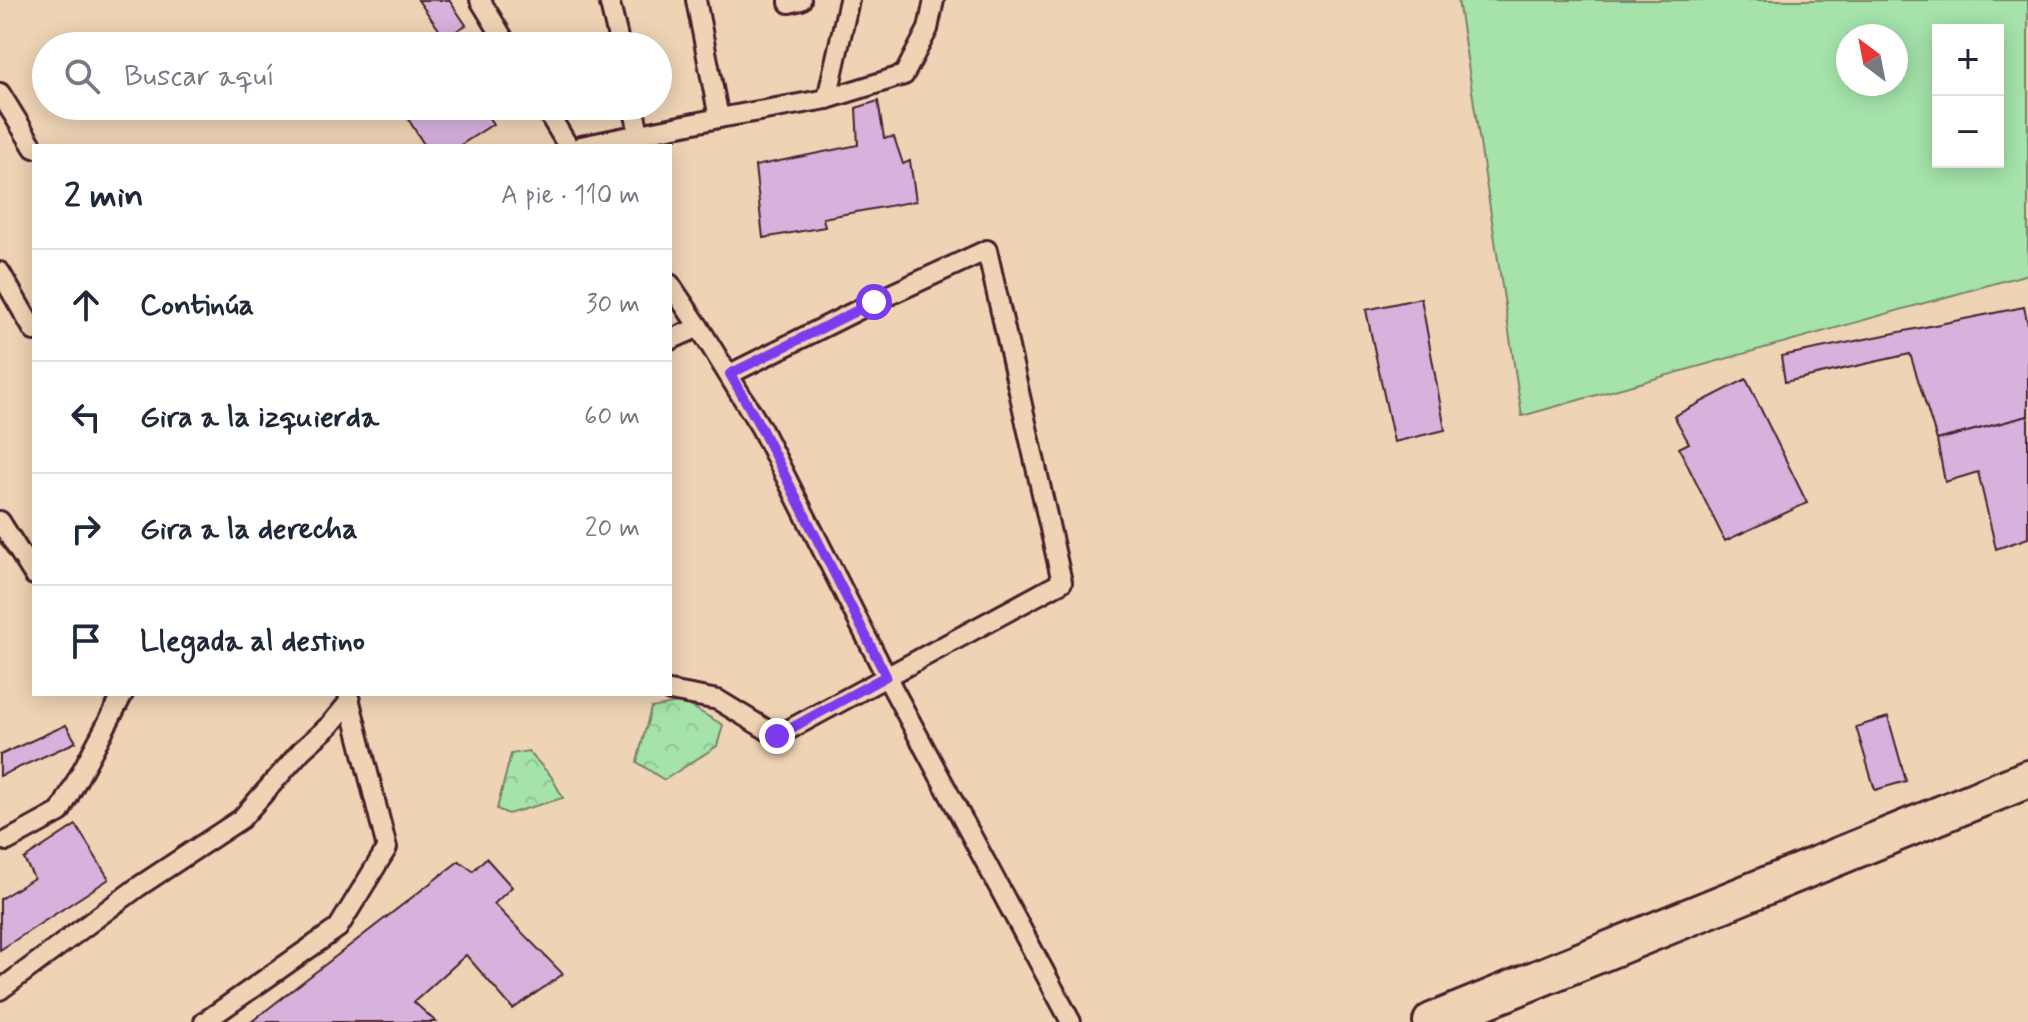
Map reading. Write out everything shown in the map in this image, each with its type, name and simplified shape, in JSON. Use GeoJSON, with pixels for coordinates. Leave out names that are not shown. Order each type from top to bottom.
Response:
{"type":"FeatureCollection","features":[{"type":"Feature","properties":{"kind":"street"},"geometry":{"type":"LineString","coordinates":[[1432,1022],[2028,779]]}},
{"type":"Feature","properties":{"kind":"lane"},"geometry":{"type":"LineString","coordinates":[[480,0],[499,32]]}},
{"type":"Feature","properties":{"kind":"lane"},"geometry":{"type":"LineString","coordinates":[[609,0],[617,32]]}},
{"type":"Feature","properties":{"kind":"lane"},"geometry":{"type":"LineString","coordinates":[[696,0],[719,118]]}},
{"type":"Feature","properties":{"kind":"lane"},"geometry":{"type":"LineString","coordinates":[[789,0],[789,3],[801,0]]}},
{"type":"Feature","properties":{"kind":"lane"},"geometry":{"type":"LineString","coordinates":[[827,99],[849,0]]}},
{"type":"Feature","properties":{"kind":"lane"},"geometry":{"type":"LineString","coordinates":[[590,144],[827,99],[904,75],[928,29],[934,0]]}},
{"type":"Feature","properties":{"kind":"lane"},"geometry":{"type":"LineString","coordinates":[[0,93],[32,145]]}},
{"type":"Feature","properties":{"kind":"lane"},"geometry":{"type":"LineString","coordinates":[[552,120],[567,144]]}},
{"type":"Feature","properties":{"kind":"lane"},"geometry":{"type":"LineString","coordinates":[[636,120],[639,133]]}},
{"type":"Feature","properties":{"kind":"lane"},"geometry":{"type":"LineString","coordinates":[[672,691],[718,700],[777,736],[1062,582],[987,250],[730,374]]}},
{"type":"Feature","properties":{"kind":"lane"},"geometry":{"type":"LineString","coordinates":[[0,272],[32,328]]}},
{"type":"Feature","properties":{"kind":"lane"},"geometry":{"type":"LineString","coordinates":[[672,287],[730,374],[761,428],[886,676],[1071,1022]]}},
{"type":"Feature","properties":{"kind":"lane"},"geometry":{"type":"LineString","coordinates":[[672,339],[699,327]]}},
{"type":"Feature","properties":{"kind":"lane"},"geometry":{"type":"LineString","coordinates":[[0,521],[32,572]]}},
{"type":"Feature","properties":{"kind":"lane"},"geometry":{"type":"LineString","coordinates":[[7,841],[60,812],[122,696]]}},
{"type":"Feature","properties":{"kind":"lane"},"geometry":{"type":"LineString","coordinates":[[0,990],[138,887],[241,819],[302,750],[330,725],[349,697]]}},
{"type":"Feature","properties":{"kind":"lane"},"geometry":{"type":"LineString","coordinates":[[204,1022],[338,928],[387,848],[349,697]]}},
{"type":"Feature","properties":{"kind":"green space"},"geometry":{"type":"Polygon","coordinates":[[[1458,0],[2028,0],[2028,274],[1522,416],[1458,0]]]}},
{"type":"Feature","properties":{"kind":"green space"},"geometry":{"type":"Polygon","coordinates":[[[683,702],[723,725],[717,746],[664,780],[637,762],[651,708],[683,702]]]}},
{"type":"Feature","properties":{"kind":"green space"},"geometry":{"type":"Polygon","coordinates":[[[528,751],[551,776],[563,798],[508,814],[497,809],[511,754],[528,751]]]}},
{"type":"Feature","properties":{"kind":"building"},"geometry":{"type":"Polygon","coordinates":[[[418,0],[449,0],[466,25],[455,32],[441,32],[418,0]]]}},
{"type":"Feature","properties":{"kind":"building"},"geometry":{"type":"Polygon","coordinates":[[[878,101],[884,138],[894,137],[903,164],[910,161],[916,201],[823,218],[825,227],[763,238],[755,166],[858,145],[856,108],[878,101]]]}},
{"type":"Feature","properties":{"kind":"building"},"geometry":{"type":"Polygon","coordinates":[[[409,120],[490,120],[493,124],[462,144],[424,144],[409,120]]]}},
{"type":"Feature","properties":{"kind":"building"},"geometry":{"type":"Polygon","coordinates":[[[1421,298],[1445,430],[1394,442],[1366,310],[1421,298]]]}},
{"type":"Feature","properties":{"kind":"building"},"geometry":{"type":"Polygon","coordinates":[[[2024,307],[2028,325],[2028,416],[1937,440],[1910,354],[1785,382],[1781,356],[2024,307]]]}},
{"type":"Feature","properties":{"kind":"building"},"geometry":{"type":"Polygon","coordinates":[[[1746,379],[1807,503],[1725,541],[1679,448],[1689,443],[1674,416],[1746,379]]]}},
{"type":"Feature","properties":{"kind":"building"},"geometry":{"type":"Polygon","coordinates":[[[2028,416],[2028,538],[1996,549],[1978,472],[1945,482],[1937,440],[2028,416]]]}},
{"type":"Feature","properties":{"kind":"building"},"geometry":{"type":"Polygon","coordinates":[[[1888,717],[1906,781],[1875,790],[1856,727],[1888,717]]]}},
{"type":"Feature","properties":{"kind":"building"},"geometry":{"type":"Polygon","coordinates":[[[66,725],[76,742],[0,776],[0,755],[66,725]]]}},
{"type":"Feature","properties":{"kind":"building"},"geometry":{"type":"Polygon","coordinates":[[[76,825],[109,879],[0,950],[0,899],[34,878],[24,859],[76,825]]]}},
{"type":"Feature","properties":{"kind":"building"},"geometry":{"type":"Polygon","coordinates":[[[486,858],[512,887],[494,904],[563,974],[513,1009],[466,955],[414,1002],[436,1022],[251,1022],[459,861],[473,871],[486,858]]]}},
{"type":"Feature","properties":{"kind":"route"},"geometry":{"type":"LineString","coordinates":[[777,736],[886,676],[761,428],[730,374],[874,302]]}}]}
